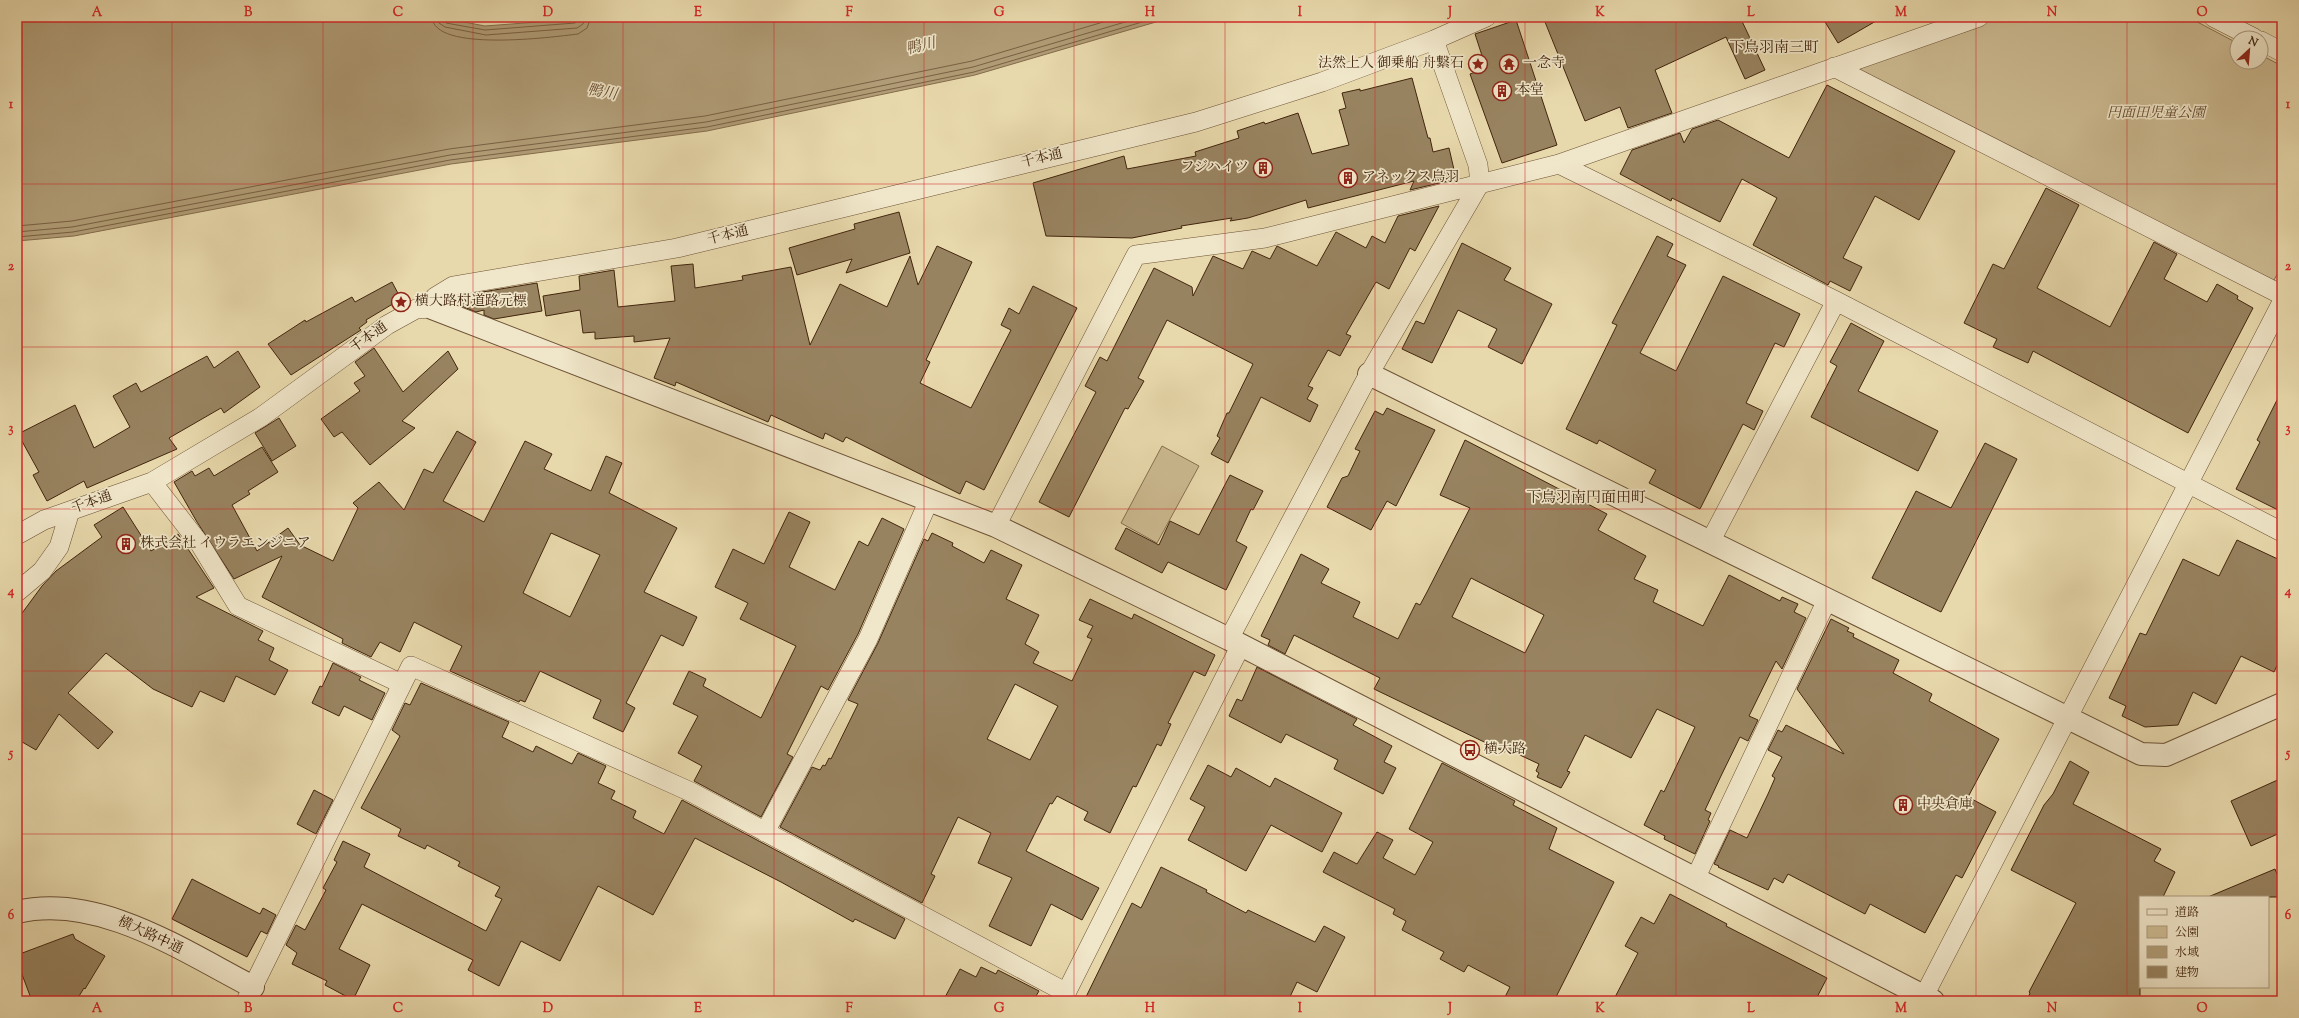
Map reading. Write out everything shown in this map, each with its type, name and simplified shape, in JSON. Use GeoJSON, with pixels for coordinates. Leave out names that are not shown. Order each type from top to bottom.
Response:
{"type":"FeatureCollection","features":[{"type":"Feature","properties":{"kind":"street","name":"千本通"},"geometry":{"type":"LineString","coordinates":[[17,535],[44,520],[152,482],[261,417],[387,325],[416,309],[432,308],[435,297],[441,291],[453,286],[677,248],[1196,122],[1322,82],[1434,40],[1486,17]]}},
{"type":"Feature","properties":{"kind":"street"},"geometry":{"type":"LineString","coordinates":[[996,526],[1136,256],[1265,238],[1559,164],[1979,17]]}},
{"type":"Feature","properties":{"kind":"street"},"geometry":{"type":"LineString","coordinates":[[2213,17],[2238,30]]}},
{"type":"Feature","properties":{"kind":"street"},"geometry":{"type":"LineString","coordinates":[[249,994],[410,666],[691,792],[1063,997],[1235,642],[1369,374],[1480,183],[1478,165],[1434,40]]}},
{"type":"Feature","properties":{"kind":"street"},"geometry":{"type":"LineString","coordinates":[[2269,45],[2282,52]]}},
{"type":"Feature","properties":{"kind":"street"},"geometry":{"type":"LineString","coordinates":[[1834,67],[2282,295]]}},
{"type":"Feature","properties":{"kind":"street"},"geometry":{"type":"LineString","coordinates":[[1559,164],[1836,301],[2282,532]]}},
{"type":"Feature","properties":{"kind":"street"},"geometry":{"type":"LineString","coordinates":[[1710,542],[1836,301]]}},
{"type":"Feature","properties":{"kind":"street"},"geometry":{"type":"LineString","coordinates":[[432,308],[996,526],[1235,642],[1929,999],[2068,718],[2282,302]]}},
{"type":"Feature","properties":{"kind":"street"},"geometry":{"type":"LineString","coordinates":[[1369,374],[2141,754],[2166,755],[2282,704]]}},
{"type":"Feature","properties":{"kind":"street"},"geometry":{"type":"LineString","coordinates":[[152,482],[200,544],[238,606],[402,684]]}},
{"type":"Feature","properties":{"kind":"street"},"geometry":{"type":"LineString","coordinates":[[765,832],[868,640],[929,500]]}},
{"type":"Feature","properties":{"kind":"street"},"geometry":{"type":"LineString","coordinates":[[17,592],[42,572],[59,547],[70,511]]}},
{"type":"Feature","properties":{"kind":"street"},"geometry":{"type":"LineString","coordinates":[[1695,879],[1827,600]]}},
{"type":"Feature","properties":{"kind":"street","name":"横大路中通"},"geometry":{"type":"LineString","coordinates":[[17,912],[31,909],[71,909],[106,917],[139,928],[249,994]]}},
{"type":"Feature","properties":{"kind":"green space","name":"円面田児童公園"},"geometry":{"type":"Polygon","coordinates":[[[1992,17],[2188,17],[2229,39],[2229,70],[2269,70],[2269,59],[2282,66],[2282,265],[2273,282],[1859,73],[1860,64],[1992,17]]]}},
{"type":"Feature","properties":{"kind":"green space"},"geometry":{"type":"Polygon","coordinates":[[[1162,446],[1199,466],[1157,543],[1121,523],[1162,446]]]}},
{"type":"Feature","properties":{"kind":"water","name":"鴨川"},"geometry":{"type":"Polygon","coordinates":[[[17,17],[438,17],[485,26],[604,17],[1173,17],[975,75],[707,131],[451,164],[74,236],[17,241],[17,17]]]}},
{"type":"Feature","properties":{"kind":"building"},"geometry":{"type":"Polygon","coordinates":[[[1543,17],[1740,17],[1765,70],[1745,79],[1726,37],[1655,70],[1672,113],[1628,128],[1620,107],[1585,121],[1543,17]]]}},
{"type":"Feature","properties":{"kind":"building"},"geometry":{"type":"Polygon","coordinates":[[[1822,17],[1883,17],[1838,43],[1822,17]]]}},
{"type":"Feature","properties":{"kind":"building"},"geometry":{"type":"Polygon","coordinates":[[[1516,20],[1557,145],[1502,163],[1470,74],[1486,68],[1475,34],[1516,20]]]}},
{"type":"Feature","properties":{"kind":"building"},"geometry":{"type":"Polygon","coordinates":[[[1412,78],[1433,152],[1449,148],[1455,174],[1452,180],[1410,190],[1414,181],[1308,208],[1306,200],[1248,218],[1230,221],[1232,218],[1181,226],[1182,228],[1132,238],[1046,236],[1033,183],[1124,156],[1127,169],[1196,156],[1195,152],[1239,138],[1237,131],[1264,122],[1265,124],[1298,113],[1312,154],[1349,145],[1339,110],[1346,108],[1342,93],[1360,89],[1360,91],[1412,78]]]}},
{"type":"Feature","properties":{"kind":"building"},"geometry":{"type":"Polygon","coordinates":[[[1827,85],[1955,151],[1919,220],[1875,196],[1843,258],[1862,267],[1850,291],[1830,281],[1828,285],[1753,245],[1777,198],[1742,179],[1720,222],[1672,198],[1671,201],[1620,174],[1632,150],[1680,133],[1684,143],[1692,129],[1718,120],[1789,158],[1827,85]]]}},
{"type":"Feature","properties":{"kind":"building"},"geometry":{"type":"Polygon","coordinates":[[[2046,188],[2079,205],[2037,288],[2110,327],[2154,242],[2177,254],[2164,279],[2207,302],[2217,284],[2238,296],[2237,299],[2253,308],[2188,433],[2033,351],[2028,363],[1993,347],[1997,339],[1964,323],[1993,264],[2004,269],[2046,188]]]}},
{"type":"Feature","properties":{"kind":"building"},"geometry":{"type":"Polygon","coordinates":[[[1439,206],[1415,251],[1410,248],[1389,289],[1376,282],[1346,334],[1351,336],[1340,356],[1328,350],[1308,386],[1313,388],[1307,399],[1318,405],[1310,422],[1261,397],[1228,463],[1211,454],[1220,438],[1217,436],[1227,413],[1229,413],[1253,364],[1167,320],[1138,378],[1144,381],[1128,409],[1125,408],[1069,517],[1039,502],[1096,392],[1085,386],[1100,357],[1107,361],[1154,268],[1192,287],[1193,296],[1213,256],[1243,269],[1252,251],[1270,259],[1277,246],[1317,266],[1336,232],[1366,248],[1372,236],[1385,243],[1398,216],[1439,206]]]}},
{"type":"Feature","properties":{"kind":"building"},"geometry":{"type":"Polygon","coordinates":[[[899,212],[910,253],[846,273],[852,259],[797,275],[789,248],[855,229],[854,224],[899,212]]]}},
{"type":"Feature","properties":{"kind":"building"},"geometry":{"type":"Polygon","coordinates":[[[1657,236],[1673,244],[1667,256],[1686,265],[1640,353],[1676,371],[1723,276],[1800,314],[1784,347],[1775,343],[1746,403],[1763,411],[1754,430],[1743,424],[1700,509],[1649,483],[1656,470],[1599,440],[1597,444],[1566,429],[1617,325],[1612,323],[1657,236]]]}},
{"type":"Feature","properties":{"kind":"building"},"geometry":{"type":"Polygon","coordinates":[[[1462,243],[1511,268],[1504,280],[1552,304],[1522,364],[1488,347],[1497,329],[1458,310],[1432,363],[1402,349],[1416,321],[1424,324],[1462,243]]]}},
{"type":"Feature","properties":{"kind":"building"},"geometry":{"type":"Polygon","coordinates":[[[937,246],[972,262],[926,360],[930,362],[920,383],[971,408],[1011,330],[1001,325],[1009,308],[1019,314],[1033,286],[1077,308],[984,490],[966,481],[960,494],[846,437],[843,442],[825,433],[823,439],[771,415],[768,422],[676,382],[675,386],[654,378],[670,338],[634,342],[634,336],[595,339],[595,332],[583,333],[580,310],[546,316],[543,296],[580,290],[579,276],[614,270],[618,307],[675,301],[671,266],[693,264],[695,288],[743,280],[742,276],[791,267],[810,345],[840,284],[887,307],[910,256],[918,285],[937,246]]]}},
{"type":"Feature","properties":{"kind":"building"},"geometry":{"type":"Polygon","coordinates":[[[392,282],[401,299],[366,320],[367,322],[359,328],[361,330],[291,375],[268,344],[305,320],[306,322],[352,297],[355,302],[392,282]]]}},
{"type":"Feature","properties":{"kind":"building"},"geometry":{"type":"Polygon","coordinates":[[[537,283],[542,311],[494,319],[484,315],[484,310],[476,312],[459,305],[458,296],[537,283]]]}},
{"type":"Feature","properties":{"kind":"building"},"geometry":{"type":"Polygon","coordinates":[[[1851,323],[1884,341],[1858,391],[1938,431],[1918,471],[1811,417],[1837,366],[1830,362],[1851,323]]]}},
{"type":"Feature","properties":{"kind":"building"},"geometry":{"type":"Polygon","coordinates":[[[374,348],[403,392],[448,351],[458,369],[402,421],[415,428],[370,465],[342,432],[334,437],[321,419],[360,391],[354,383],[365,376],[355,362],[374,348]]]}},
{"type":"Feature","properties":{"kind":"building"},"geometry":{"type":"Polygon","coordinates":[[[238,351],[260,387],[224,413],[221,408],[169,438],[177,449],[87,488],[84,481],[47,501],[33,475],[39,472],[18,434],[75,405],[94,448],[130,427],[113,396],[136,383],[141,392],[207,356],[214,368],[238,351]]]}},
{"type":"Feature","properties":{"kind":"building"},"geometry":{"type":"Polygon","coordinates":[[[2282,390],[2282,512],[2236,489],[2260,442],[2257,440],[2282,390]]]}},
{"type":"Feature","properties":{"kind":"building"},"geometry":{"type":"Polygon","coordinates":[[[1387,408],[1435,430],[1396,506],[1387,501],[1371,530],[1327,507],[1342,478],[1348,476],[1360,451],[1355,449],[1375,411],[1383,415],[1387,408]]]}},
{"type":"Feature","properties":{"kind":"building"},"geometry":{"type":"Polygon","coordinates":[[[279,418],[296,446],[272,461],[255,433],[279,418]]]}},
{"type":"Feature","properties":{"kind":"building"},"geometry":{"type":"Polygon","coordinates":[[[457,431],[476,442],[443,501],[484,522],[525,441],[552,454],[544,469],[591,491],[606,456],[622,463],[609,493],[677,528],[644,592],[697,617],[683,646],[661,635],[626,703],[635,708],[623,732],[593,718],[601,700],[540,671],[525,702],[520,700],[519,702],[450,671],[462,646],[414,622],[400,652],[380,642],[371,657],[342,643],[343,639],[262,597],[282,556],[234,579],[197,522],[174,482],[192,471],[195,476],[209,468],[214,476],[262,447],[278,472],[248,491],[250,494],[232,505],[257,551],[288,528],[300,545],[333,561],[358,508],[353,503],[379,482],[404,510],[424,469],[433,473],[457,431]],[[551,533],[523,593],[570,617],[600,555],[551,533]]]}},
{"type":"Feature","properties":{"kind":"building"},"geometry":{"type":"Polygon","coordinates":[[[1465,440],[1607,514],[1598,530],[1646,556],[1634,579],[1658,590],[1653,602],[1703,626],[1729,575],[1780,601],[1782,597],[1798,604],[1794,612],[1806,618],[1782,669],[1776,661],[1749,716],[1758,720],[1748,741],[1740,737],[1720,778],[1705,810],[1711,813],[1708,820],[1710,821],[1695,854],[1664,839],[1665,836],[1644,825],[1661,790],[1664,792],[1695,727],[1657,709],[1631,758],[1585,735],[1567,771],[1570,772],[1561,788],[1537,777],[1539,773],[1536,771],[1539,764],[1507,749],[1505,752],[1374,689],[1380,678],[1294,635],[1285,654],[1268,645],[1270,640],[1261,636],[1301,554],[1329,569],[1321,583],[1360,602],[1353,617],[1398,639],[1416,603],[1420,605],[1470,508],[1440,495],[1465,440]],[[1471,578],[1452,617],[1525,653],[1544,615],[1471,578]]]}},
{"type":"Feature","properties":{"kind":"building"},"geometry":{"type":"Polygon","coordinates":[[[1985,443],[2017,459],[1941,612],[1872,578],[1916,491],[1951,508],[1985,443]]]}},
{"type":"Feature","properties":{"kind":"building"},"geometry":{"type":"Polygon","coordinates":[[[1230,475],[1263,491],[1253,510],[1251,509],[1236,541],[1247,547],[1226,590],[1168,562],[1162,573],[1115,549],[1126,528],[1159,545],[1170,521],[1199,535],[1230,475]]]}},
{"type":"Feature","properties":{"kind":"building"},"geometry":{"type":"Polygon","coordinates":[[[123,507],[151,551],[178,534],[214,588],[196,597],[263,631],[258,640],[274,648],[269,660],[288,670],[275,695],[236,676],[224,702],[200,691],[192,707],[153,689],[106,653],[68,693],[113,732],[98,749],[59,714],[36,750],[17,739],[17,620],[42,586],[56,571],[102,537],[94,525],[123,507]]]}},
{"type":"Feature","properties":{"kind":"building"},"geometry":{"type":"Polygon","coordinates":[[[789,512],[810,522],[789,567],[835,590],[859,541],[868,546],[882,518],[904,529],[858,634],[828,690],[821,686],[787,754],[793,757],[761,817],[694,781],[702,766],[678,753],[698,716],[673,704],[689,671],[706,679],[703,686],[761,718],[796,646],[740,619],[748,603],[715,587],[733,549],[764,564],[789,512]]]}},
{"type":"Feature","properties":{"kind":"building"},"geometry":{"type":"Polygon","coordinates":[[[932,533],[953,543],[952,546],[984,563],[991,550],[1022,565],[1006,599],[1039,615],[1025,644],[1039,652],[1033,663],[1072,681],[1092,639],[1087,637],[1093,626],[1079,620],[1090,599],[1132,619],[1134,614],[1215,655],[1205,676],[1194,671],[1168,723],[1171,724],[1161,746],[1157,744],[1136,787],[1133,786],[1110,833],[1084,820],[1088,812],[1057,796],[1052,804],[1050,803],[1026,851],[1099,888],[1082,920],[1051,904],[1031,946],[989,926],[1012,878],[978,863],[991,833],[958,817],[931,874],[935,876],[922,903],[780,827],[812,767],[820,770],[823,765],[825,766],[829,758],[831,759],[858,704],[848,700],[878,643],[924,539],[928,541],[932,533]],[[1015,684],[987,739],[1030,760],[1058,706],[1015,684]]]}},
{"type":"Feature","properties":{"kind":"building"},"geometry":{"type":"Polygon","coordinates":[[[2237,540],[2282,561],[2282,655],[2274,672],[2241,656],[2216,704],[2193,692],[2178,725],[2145,727],[2122,716],[2126,706],[2109,698],[2140,633],[2146,635],[2183,559],[2219,576],[2237,540]]]}},
{"type":"Feature","properties":{"kind":"building","name":"中央倉庫"},"geometry":{"type":"Polygon","coordinates":[[[1831,619],[1849,628],[1847,631],[1854,634],[1853,637],[1899,660],[1893,673],[1932,694],[1929,701],[1999,739],[1968,797],[1996,812],[1962,878],[1956,875],[1925,933],[1870,904],[1865,914],[1788,874],[1783,883],[1774,878],[1768,890],[1714,864],[1730,830],[1747,838],[1775,778],[1772,776],[1782,757],[1768,750],[1778,730],[1782,732],[1786,725],[1844,754],[1797,689],[1831,619]]]}},
{"type":"Feature","properties":{"kind":"building"},"geometry":{"type":"Polygon","coordinates":[[[333,663],[361,677],[359,680],[385,693],[372,720],[344,706],[339,716],[312,703],[320,686],[322,687],[333,663]]]}},
{"type":"Feature","properties":{"kind":"building"},"geometry":{"type":"Polygon","coordinates":[[[1257,667],[1357,719],[1353,725],[1392,746],[1384,762],[1396,768],[1383,794],[1334,769],[1338,760],[1286,734],[1281,743],[1229,716],[1237,699],[1242,701],[1257,667]]]}},
{"type":"Feature","properties":{"kind":"building"},"geometry":{"type":"Polygon","coordinates":[[[421,683],[509,722],[502,737],[533,752],[536,746],[572,764],[578,753],[606,766],[598,783],[615,791],[611,799],[636,811],[633,818],[664,834],[682,800],[905,919],[895,939],[855,919],[853,922],[781,882],[695,838],[653,915],[598,886],[560,961],[521,941],[499,986],[468,970],[473,960],[362,904],[339,949],[370,965],[353,1000],[325,985],[327,981],[292,964],[297,953],[286,945],[296,925],[305,930],[326,890],[323,888],[337,862],[334,860],[343,841],[370,854],[364,867],[486,931],[502,899],[495,896],[500,887],[458,866],[460,862],[427,845],[425,849],[398,836],[401,829],[361,808],[400,736],[392,730],[405,703],[410,705],[421,683]]]}},
{"type":"Feature","properties":{"kind":"building"},"geometry":{"type":"Polygon","coordinates":[[[2070,761],[2089,772],[2073,804],[2161,849],[2154,861],[2175,872],[2163,896],[2139,896],[2140,1001],[2027,1001],[2029,992],[2076,903],[2011,870],[2044,805],[2053,794],[2070,761]]]}},
{"type":"Feature","properties":{"kind":"building"},"geometry":{"type":"Polygon","coordinates":[[[1442,763],[1515,801],[1513,805],[1557,828],[1549,849],[1614,882],[1554,1001],[1503,1001],[1510,987],[1468,965],[1464,972],[1440,959],[1444,952],[1402,930],[1406,921],[1393,914],[1395,909],[1323,872],[1334,852],[1357,864],[1377,832],[1393,840],[1383,858],[1415,875],[1433,842],[1409,829],[1442,763]]]}},
{"type":"Feature","properties":{"kind":"building"},"geometry":{"type":"Polygon","coordinates":[[[1208,765],[1231,777],[1236,768],[1270,787],[1275,778],[1342,813],[1322,852],[1271,825],[1246,871],[1188,840],[1205,807],[1190,799],[1208,765]]]}},
{"type":"Feature","properties":{"kind":"building"},"geometry":{"type":"Polygon","coordinates":[[[2282,778],[2282,832],[2251,846],[2231,801],[2282,778]]]}},
{"type":"Feature","properties":{"kind":"building"},"geometry":{"type":"Polygon","coordinates":[[[314,790],[333,800],[316,834],[297,824],[314,790]]]}},
{"type":"Feature","properties":{"kind":"building"},"geometry":{"type":"Polygon","coordinates":[[[1161,867],[1207,890],[1206,892],[1246,913],[1248,910],[1315,942],[1324,926],[1345,937],[1317,992],[1297,982],[1288,1001],[1084,1001],[1132,903],[1141,908],[1161,867]]]}},
{"type":"Feature","properties":{"kind":"building"},"geometry":{"type":"Polygon","coordinates":[[[2275,869],[2282,886],[2282,897],[2210,896],[2275,869]]]}},
{"type":"Feature","properties":{"kind":"building"},"geometry":{"type":"Polygon","coordinates":[[[192,879],[260,914],[263,908],[276,915],[267,934],[261,931],[247,957],[172,919],[192,879]]]}},
{"type":"Feature","properties":{"kind":"building"},"geometry":{"type":"Polygon","coordinates":[[[1670,894],[1727,924],[1726,926],[1827,978],[1815,1001],[1613,1001],[1638,953],[1625,946],[1641,917],[1654,924],[1670,894]]]}},
{"type":"Feature","properties":{"kind":"building"},"geometry":{"type":"Polygon","coordinates":[[[73,934],[75,939],[105,956],[85,989],[84,988],[76,1001],[32,1001],[17,961],[17,955],[73,934]]]}},
{"type":"Feature","properties":{"kind":"building"},"geometry":{"type":"Polygon","coordinates":[[[981,967],[996,974],[998,970],[1039,991],[1033,1001],[943,1001],[960,969],[976,977],[981,967]]]}},
{"type":"Feature","properties":{"kind":"place","name":"法然上人 御乗船 舟繋石"},"geometry":{"type":"Point","coordinates":[1478,64]}},
{"type":"Feature","properties":{"kind":"place","name":"一念寺"},"geometry":{"type":"Point","coordinates":[1509,64]}},
{"type":"Feature","properties":{"kind":"place","name":"本堂"},"geometry":{"type":"Point","coordinates":[1502,91]}},
{"type":"Feature","properties":{"kind":"place","name":"フジハイツ"},"geometry":{"type":"Point","coordinates":[1263,168]}},
{"type":"Feature","properties":{"kind":"place","name":"アネックス鳥羽"},"geometry":{"type":"Point","coordinates":[1348,178]}},
{"type":"Feature","properties":{"kind":"place","name":"横大路村道路元標"},"geometry":{"type":"Point","coordinates":[401,302]}},
{"type":"Feature","properties":{"kind":"place","name":"株式会社 イウラエンジニア"},"geometry":{"type":"Point","coordinates":[126,544]}},
{"type":"Feature","properties":{"kind":"place","name":"横大路"},"geometry":{"type":"Point","coordinates":[1470,750]}},
{"type":"Feature","properties":{"kind":"place","name":"中央倉庫"},"geometry":{"type":"Point","coordinates":[1903,805]}},
{"type":"Feature","properties":{"kind":"district","name":"下鳥羽南三町"},"geometry":{"type":"Point","coordinates":[1774,48]}},
{"type":"Feature","properties":{"kind":"district","name":"下鳥羽南円面田町"},"geometry":{"type":"Point","coordinates":[1586,498]}}]}
